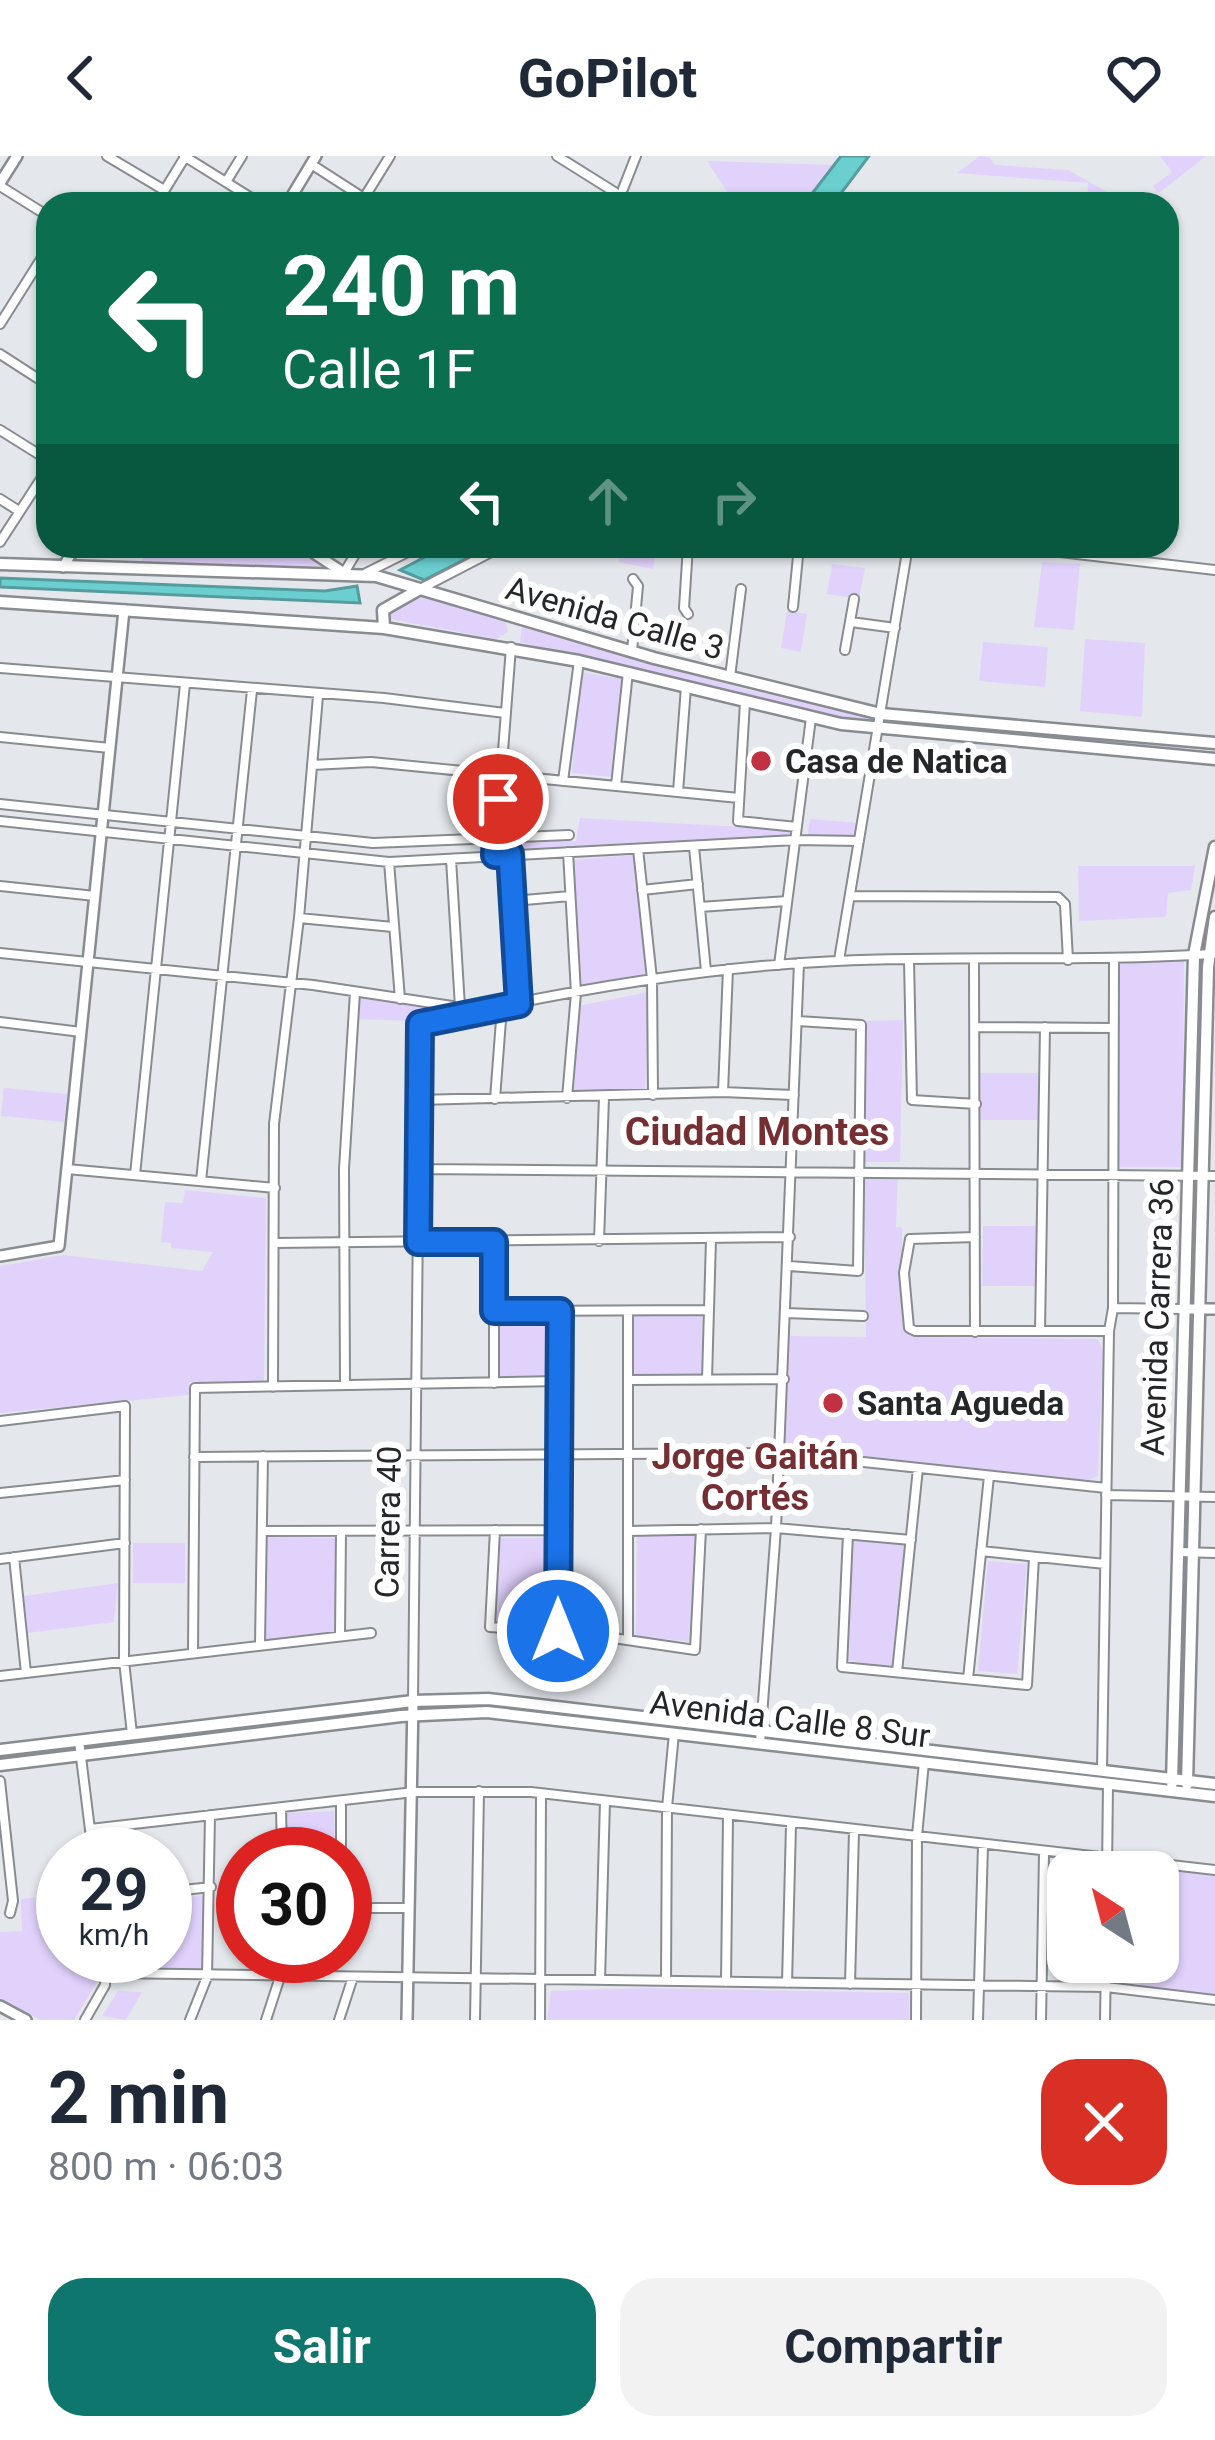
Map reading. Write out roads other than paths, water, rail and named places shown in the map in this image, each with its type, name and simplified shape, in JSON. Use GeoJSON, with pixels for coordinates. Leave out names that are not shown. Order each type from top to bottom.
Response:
{"type":"FeatureCollection","features":[{"type":"Feature","properties":{"kind":"main road","name":"Avenida Calle 3"},"geometry":{"type":"LineString","coordinates":[[0,564],[364,574],[730,678],[881,714],[1215,743]]}},
{"type":"Feature","properties":{"kind":"main road"},"geometry":{"type":"LineString","coordinates":[[384,628],[383,610],[420,589]]}},
{"type":"Feature","properties":{"kind":"main road","name":"Avenida Calle 3"},"geometry":{"type":"LineString","coordinates":[[0,602],[384,628],[579,661],[878,730],[1215,759]]}},
{"type":"Feature","properties":{"kind":"main road"},"geometry":{"type":"LineString","coordinates":[[511,647],[518,620]]}},
{"type":"Feature","properties":{"kind":"main road","name":"Avenida Carrera 36"},"geometry":{"type":"LineString","coordinates":[[1171,1785],[1194,955],[1215,848]]}},
{"type":"Feature","properties":{"kind":"main road","name":"Avenida Carrera 36"},"geometry":{"type":"LineString","coordinates":[[1187,1787],[1215,917]]}},
{"type":"Feature","properties":{"kind":"main road","name":"Avenida Calle 8 Sur"},"geometry":{"type":"LineString","coordinates":[[0,1750],[79,1748],[413,1708]]}},
{"type":"Feature","properties":{"kind":"main road","name":"Avenida Calle 8 Sur"},"geometry":{"type":"LineString","coordinates":[[0,1765],[132,1734],[413,1708],[675,1726],[1108,1784],[1171,1785]]}},
{"type":"Feature","properties":{"kind":"main road","name":"Avenida Calle 8 Sur"},"geometry":{"type":"LineString","coordinates":[[925,1756],[1102,1770],[1215,1796]]}},
{"type":"Feature","properties":{"kind":"main road","name":"Avenida Calle 8 Sur"},"geometry":{"type":"LineString","coordinates":[[1187,1787],[1215,1784]]}},
{"type":"Feature","properties":{"kind":"street"},"geometry":{"type":"LineString","coordinates":[[17,156],[0,185],[36,208]]}},
{"type":"Feature","properties":{"kind":"street"},"geometry":{"type":"LineString","coordinates":[[107,156],[164,190],[185,156],[241,192]]}},
{"type":"Feature","properties":{"kind":"street"},"geometry":{"type":"LineString","coordinates":[[226,182],[242,156]]}},
{"type":"Feature","properties":{"kind":"street"},"geometry":{"type":"LineString","coordinates":[[373,192],[390,156]]}},
{"type":"Feature","properties":{"kind":"street"},"geometry":{"type":"LineString","coordinates":[[557,156],[619,191],[637,156]]}},
{"type":"Feature","properties":{"kind":"street"},"geometry":{"type":"LineString","coordinates":[[294,192],[314,160],[357,192]]}},
{"type":"Feature","properties":{"kind":"street"},"geometry":{"type":"LineString","coordinates":[[0,325],[36,267]]}},
{"type":"Feature","properties":{"kind":"street"},"geometry":{"type":"LineString","coordinates":[[0,354],[36,375]]}},
{"type":"Feature","properties":{"kind":"street"},"geometry":{"type":"LineString","coordinates":[[0,430],[36,456]]}},
{"type":"Feature","properties":{"kind":"street"},"geometry":{"type":"LineString","coordinates":[[0,542],[36,483]]}},
{"type":"Feature","properties":{"kind":"street"},"geometry":{"type":"LineString","coordinates":[[0,499],[19,511]]}},
{"type":"Feature","properties":{"kind":"street"},"geometry":{"type":"LineString","coordinates":[[63,567],[69,558]]}},
{"type":"Feature","properties":{"kind":"street"},"geometry":{"type":"LineString","coordinates":[[321,558],[344,573],[353,558]]}},
{"type":"Feature","properties":{"kind":"street"},"geometry":{"type":"LineString","coordinates":[[364,574],[396,558]]}},
{"type":"Feature","properties":{"kind":"street"},"geometry":{"type":"LineString","coordinates":[[420,589],[479,558]]}},
{"type":"Feature","properties":{"kind":"street"},"geometry":{"type":"LineString","coordinates":[[687,558],[684,608],[688,614]]}},
{"type":"Feature","properties":{"kind":"street"},"geometry":{"type":"LineString","coordinates":[[793,607],[798,558]]}},
{"type":"Feature","properties":{"kind":"street"},"geometry":{"type":"LineString","coordinates":[[839,960],[906,558]]}},
{"type":"Feature","properties":{"kind":"street"},"geometry":{"type":"LineString","coordinates":[[1110,558],[1215,570]]}},
{"type":"Feature","properties":{"kind":"street"},"geometry":{"type":"LineString","coordinates":[[446,575],[448,597]]}},
{"type":"Feature","properties":{"kind":"street"},"geometry":{"type":"LineString","coordinates":[[632,651],[638,586],[633,579]]}},
{"type":"Feature","properties":{"kind":"street"},"geometry":{"type":"LineString","coordinates":[[730,678],[741,589]]}},
{"type":"Feature","properties":{"kind":"street"},"geometry":{"type":"LineString","coordinates":[[845,650],[854,598]]}},
{"type":"Feature","properties":{"kind":"street"},"geometry":{"type":"LineString","coordinates":[[0,1256],[59,1246],[124,610]]}},
{"type":"Feature","properties":{"kind":"street"},"geometry":{"type":"LineString","coordinates":[[850,622],[895,628]]}},
{"type":"Feature","properties":{"kind":"street"},"geometry":{"type":"LineString","coordinates":[[495,855],[511,647]]}},
{"type":"Feature","properties":{"kind":"street"},"geometry":{"type":"LineString","coordinates":[[563,781],[579,661]]}},
{"type":"Feature","properties":{"kind":"street"},"geometry":{"type":"LineString","coordinates":[[0,668],[384,698],[505,713]]}},
{"type":"Feature","properties":{"kind":"street"},"geometry":{"type":"LineString","coordinates":[[616,786],[628,672]]}},
{"type":"Feature","properties":{"kind":"street"},"geometry":{"type":"LineString","coordinates":[[135,1175],[185,684]]}},
{"type":"Feature","properties":{"kind":"street"},"geometry":{"type":"LineString","coordinates":[[678,792],[686,686]]}},
{"type":"Feature","properties":{"kind":"street"},"geometry":{"type":"LineString","coordinates":[[201,1181],[253,690]]}},
{"type":"Feature","properties":{"kind":"street"},"geometry":{"type":"LineString","coordinates":[[273,1387],[274,1124],[299,918],[318,696]]}},
{"type":"Feature","properties":{"kind":"street"},"geometry":{"type":"LineString","coordinates":[[746,702],[738,821],[797,827]]}},
{"type":"Feature","properties":{"kind":"street"},"geometry":{"type":"LineString","coordinates":[[779,965],[811,718]]}},
{"type":"Feature","properties":{"kind":"street"},"geometry":{"type":"LineString","coordinates":[[0,737],[110,748]]}},
{"type":"Feature","properties":{"kind":"street"},"geometry":{"type":"LineString","coordinates":[[312,764],[370,762],[739,798]]}},
{"type":"Feature","properties":{"kind":"street"},"geometry":{"type":"LineString","coordinates":[[0,804],[400,844],[569,835]]}},
{"type":"Feature","properties":{"kind":"street"},"geometry":{"type":"LineString","coordinates":[[0,821],[389,862],[796,840],[859,841]]}},
{"type":"Feature","properties":{"kind":"street"},"geometry":{"type":"LineString","coordinates":[[694,846],[706,971]]}},
{"type":"Feature","properties":{"kind":"street"},"geometry":{"type":"LineString","coordinates":[[638,849],[652,979],[653,1095]]}},
{"type":"Feature","properties":{"kind":"street"},"geometry":{"type":"LineString","coordinates":[[567,1098],[576,993],[568,852]]}},
{"type":"Feature","properties":{"kind":"street"},"geometry":{"type":"LineString","coordinates":[[510,854],[519,1004]]}},
{"type":"Feature","properties":{"kind":"street"},"geometry":{"type":"LineString","coordinates":[[451,859],[460,1007]]}},
{"type":"Feature","properties":{"kind":"street"},"geometry":{"type":"LineString","coordinates":[[389,862],[400,999]]}},
{"type":"Feature","properties":{"kind":"street"},"geometry":{"type":"LineString","coordinates":[[642,890],[698,884]]}},
{"type":"Feature","properties":{"kind":"street"},"geometry":{"type":"LineString","coordinates":[[0,886],[95,896]]}},
{"type":"Feature","properties":{"kind":"street"},"geometry":{"type":"LineString","coordinates":[[513,902],[570,896]]}},
{"type":"Feature","properties":{"kind":"street"},"geometry":{"type":"LineString","coordinates":[[850,896],[1058,896],[1065,904],[1068,960]]}},
{"type":"Feature","properties":{"kind":"street"},"geometry":{"type":"LineString","coordinates":[[700,907],[787,901]]}},
{"type":"Feature","properties":{"kind":"street"},"geometry":{"type":"LineString","coordinates":[[299,918],[393,927]]}},
{"type":"Feature","properties":{"kind":"street"},"geometry":{"type":"LineString","coordinates":[[0,953],[290,983],[480,1010],[706,971],[799,963],[1212,954]]}},
{"type":"Feature","properties":{"kind":"street"},"geometry":{"type":"LineString","coordinates":[[1102,1770],[1113,1308],[1114,959]]}},
{"type":"Feature","properties":{"kind":"street"},"geometry":{"type":"LineString","coordinates":[[909,960],[912,1100],[976,1104]]}},
{"type":"Feature","properties":{"kind":"street"},"geometry":{"type":"LineString","coordinates":[[974,960],[974,1332]]}},
{"type":"Feature","properties":{"kind":"street"},"geometry":{"type":"LineString","coordinates":[[761,1736],[784,1379],[799,963]]}},
{"type":"Feature","properties":{"kind":"street"},"geometry":{"type":"LineString","coordinates":[[723,1092],[728,969]]}},
{"type":"Feature","properties":{"kind":"street"},"geometry":{"type":"LineString","coordinates":[[345,1385],[345,1126],[356,992]]}},
{"type":"Feature","properties":{"kind":"street"},"geometry":{"type":"LineString","coordinates":[[495,1099],[502,1007]]}},
{"type":"Feature","properties":{"kind":"street","name":"Carrera 40"},"geometry":{"type":"LineString","coordinates":[[407,2020],[414,1792],[420,1024],[480,1010]]}},
{"type":"Feature","properties":{"kind":"street"},"geometry":{"type":"LineString","coordinates":[[789,1265],[858,1271],[861,1025],[798,1021]]}},
{"type":"Feature","properties":{"kind":"street"},"geometry":{"type":"LineString","coordinates":[[0,1022],[81,1032]]}},
{"type":"Feature","properties":{"kind":"street"},"geometry":{"type":"LineString","coordinates":[[976,1027],[1113,1028]]}},
{"type":"Feature","properties":{"kind":"street"},"geometry":{"type":"LineString","coordinates":[[1040,1330],[1045,1028]]}},
{"type":"Feature","properties":{"kind":"street"},"geometry":{"type":"LineString","coordinates":[[1192,1029],[1211,1030]]}},
{"type":"Feature","properties":{"kind":"street"},"geometry":{"type":"LineString","coordinates":[[419,1100],[723,1092],[794,1095]]}},
{"type":"Feature","properties":{"kind":"street"},"geometry":{"type":"LineString","coordinates":[[599,1240],[604,1097]]}},
{"type":"Feature","properties":{"kind":"street"},"geometry":{"type":"LineString","coordinates":[[67,1169],[275,1188]]}},
{"type":"Feature","properties":{"kind":"street"},"geometry":{"type":"LineString","coordinates":[[419,1169],[1209,1176]]}},
{"type":"Feature","properties":{"kind":"street"},"geometry":{"type":"LineString","coordinates":[[975,1237],[918,1235],[910,1239],[904,1274],[909,1328],[1109,1331]]}},
{"type":"Feature","properties":{"kind":"street"},"geometry":{"type":"LineString","coordinates":[[275,1243],[790,1237]]}},
{"type":"Feature","properties":{"kind":"street"},"geometry":{"type":"LineString","coordinates":[[707,1379],[711,1239]]}},
{"type":"Feature","properties":{"kind":"street"},"geometry":{"type":"LineString","coordinates":[[494,1242],[494,1383]]}},
{"type":"Feature","properties":{"kind":"street"},"geometry":{"type":"LineString","coordinates":[[1113,1308],[1215,1310]]}},
{"type":"Feature","properties":{"kind":"street"},"geometry":{"type":"LineString","coordinates":[[494,1311],[709,1310]]}},
{"type":"Feature","properties":{"kind":"street"},"geometry":{"type":"LineString","coordinates":[[558,1631],[560,1311]]}},
{"type":"Feature","properties":{"kind":"street"},"geometry":{"type":"LineString","coordinates":[[628,1311],[628,1640]]}},
{"type":"Feature","properties":{"kind":"street"},"geometry":{"type":"LineString","coordinates":[[786,1313],[863,1316]]}},
{"type":"Feature","properties":{"kind":"street"},"geometry":{"type":"LineString","coordinates":[[628,1380],[784,1379]]}},
{"type":"Feature","properties":{"kind":"street"},"geometry":{"type":"LineString","coordinates":[[193,1653],[195,1388],[560,1381]]}},
{"type":"Feature","properties":{"kind":"street"},"geometry":{"type":"LineString","coordinates":[[0,1421],[125,1406],[124,1661],[132,1734]]}},
{"type":"Feature","properties":{"kind":"street"},"geometry":{"type":"LineString","coordinates":[[194,1457],[778,1453],[1106,1492],[1215,1497]]}},
{"type":"Feature","properties":{"kind":"street"},"geometry":{"type":"LineString","coordinates":[[260,1644],[263,1456]]}},
{"type":"Feature","properties":{"kind":"street"},"geometry":{"type":"LineString","coordinates":[[897,1672],[919,1468]]}},
{"type":"Feature","properties":{"kind":"street"},"geometry":{"type":"LineString","coordinates":[[968,1679],[988,1476]]}},
{"type":"Feature","properties":{"kind":"street"},"geometry":{"type":"LineString","coordinates":[[0,1493],[125,1480]]}},
{"type":"Feature","properties":{"kind":"street"},"geometry":{"type":"LineString","coordinates":[[628,1531],[776,1528],[911,1540]]}},
{"type":"Feature","properties":{"kind":"street"},"geometry":{"type":"LineString","coordinates":[[495,1530],[490,1627],[558,1631],[695,1650],[701,1529]]}},
{"type":"Feature","properties":{"kind":"street"},"geometry":{"type":"LineString","coordinates":[[262,1531],[559,1530]]}},
{"type":"Feature","properties":{"kind":"street"},"geometry":{"type":"LineString","coordinates":[[340,1634],[341,1531]]}},
{"type":"Feature","properties":{"kind":"street"},"geometry":{"type":"LineString","coordinates":[[848,1534],[842,1666],[1028,1685],[1034,1557]]}},
{"type":"Feature","properties":{"kind":"street"},"geometry":{"type":"LineString","coordinates":[[0,1559],[125,1544]]}},
{"type":"Feature","properties":{"kind":"street"},"geometry":{"type":"LineString","coordinates":[[981,1551],[1105,1564]]}},
{"type":"Feature","properties":{"kind":"street"},"geometry":{"type":"LineString","coordinates":[[1178,1552],[1215,1552]]}},
{"type":"Feature","properties":{"kind":"street"},"geometry":{"type":"LineString","coordinates":[[14,1557],[26,1673]]}},
{"type":"Feature","properties":{"kind":"street"},"geometry":{"type":"LineString","coordinates":[[0,1676],[370,1633]]}},
{"type":"Feature","properties":{"kind":"street"},"geometry":{"type":"LineString","coordinates":[[666,1981],[667,1808],[675,1726]]}},
{"type":"Feature","properties":{"kind":"street"},"geometry":{"type":"LineString","coordinates":[[79,1748],[90,1827]]}},
{"type":"Feature","properties":{"kind":"street"},"geometry":{"type":"LineString","coordinates":[[916,2020],[917,1836],[925,1756]]}},
{"type":"Feature","properties":{"kind":"street"},"geometry":{"type":"LineString","coordinates":[[0,1780],[13,1901],[10,1913]]}},
{"type":"Feature","properties":{"kind":"street"},"geometry":{"type":"LineString","coordinates":[[1107,1851],[1108,1784]]}},
{"type":"Feature","properties":{"kind":"street"},"geometry":{"type":"LineString","coordinates":[[475,2020],[479,1791]]}},
{"type":"Feature","properties":{"kind":"street"},"geometry":{"type":"LineString","coordinates":[[107,1827],[414,1792],[479,1791],[541,1793],[1047,1853]]}},
{"type":"Feature","properties":{"kind":"street"},"geometry":{"type":"LineString","coordinates":[[540,2020],[541,1793]]}},
{"type":"Feature","properties":{"kind":"street"},"geometry":{"type":"LineString","coordinates":[[341,1801],[341,1827]]}},
{"type":"Feature","properties":{"kind":"street"},"geometry":{"type":"LineString","coordinates":[[601,1980],[605,1801]]}},
{"type":"Feature","properties":{"kind":"street"},"geometry":{"type":"LineString","coordinates":[[280,1808],[281,1827]]}},
{"type":"Feature","properties":{"kind":"street"},"geometry":{"type":"LineString","coordinates":[[190,2020],[207,1977],[210,1815]]}},
{"type":"Feature","properties":{"kind":"street"},"geometry":{"type":"LineString","coordinates":[[726,1982],[728,1817]]}},
{"type":"Feature","properties":{"kind":"street"},"geometry":{"type":"LineString","coordinates":[[787,1983],[791,1825]]}},
{"type":"Feature","properties":{"kind":"street"},"geometry":{"type":"LineString","coordinates":[[850,1984],[854,1831]]}},
{"type":"Feature","properties":{"kind":"street"},"geometry":{"type":"LineString","coordinates":[[978,2020],[982,1845]]}},
{"type":"Feature","properties":{"kind":"street"},"geometry":{"type":"LineString","coordinates":[[1041,2020],[1044,1853]]}},
{"type":"Feature","properties":{"kind":"street"},"geometry":{"type":"LineString","coordinates":[[1179,1866],[1215,1870]]}},
{"type":"Feature","properties":{"kind":"street"},"geometry":{"type":"LineString","coordinates":[[192,1889],[211,1887]]}},
{"type":"Feature","properties":{"kind":"street"},"geometry":{"type":"LineString","coordinates":[[372,1908],[410,1908]]}},
{"type":"Feature","properties":{"kind":"street"},"geometry":{"type":"LineString","coordinates":[[192,1976],[216,1977]]}},
{"type":"Feature","properties":{"kind":"street"},"geometry":{"type":"LineString","coordinates":[[372,1977],[1106,1987],[1215,2000]]}},
{"type":"Feature","properties":{"kind":"street"},"geometry":{"type":"LineString","coordinates":[[85,2020],[103,1983]]}},
{"type":"Feature","properties":{"kind":"street"},"geometry":{"type":"LineString","coordinates":[[266,2020],[278,1983]]}},
{"type":"Feature","properties":{"kind":"street"},"geometry":{"type":"LineString","coordinates":[[339,2020],[351,1983]]}},
{"type":"Feature","properties":{"kind":"street"},"geometry":{"type":"LineString","coordinates":[[1105,2020],[1106,1983]]}},
{"type":"Feature","properties":{"kind":"street"},"geometry":{"type":"LineString","coordinates":[[0,2006],[26,2020]]}},
{"type":"Feature","properties":{"kind":"water"},"geometry":{"type":"Polygon","coordinates":[[[841,156],[869,156],[842,192],[813,192],[841,156]]]}},
{"type":"Feature","properties":{"kind":"water"},"geometry":{"type":"Polygon","coordinates":[[[423,558],[467,558],[424,580],[400,570],[423,558]]]}},
{"type":"Feature","properties":{"kind":"water"},"geometry":{"type":"Polygon","coordinates":[[[0,578],[325,591],[357,586],[360,603],[0,587],[0,578]]]}},
{"type":"Feature","properties":{"kind":"place","name":"Casa de Natica"},"geometry":{"type":"Point","coordinates":[761,761]}},
{"type":"Feature","properties":{"kind":"place","name":"Santa Agueda"},"geometry":{"type":"Point","coordinates":[833,1403]}},
{"type":"Feature","properties":{"kind":"district","name":"Ciudad Montes"},"geometry":{"type":"Point","coordinates":[757,1132]}},
{"type":"Feature","properties":{"kind":"district","name":"Jorge Gaitán Cortés"},"geometry":{"type":"Point","coordinates":[755,1478]}}]}
